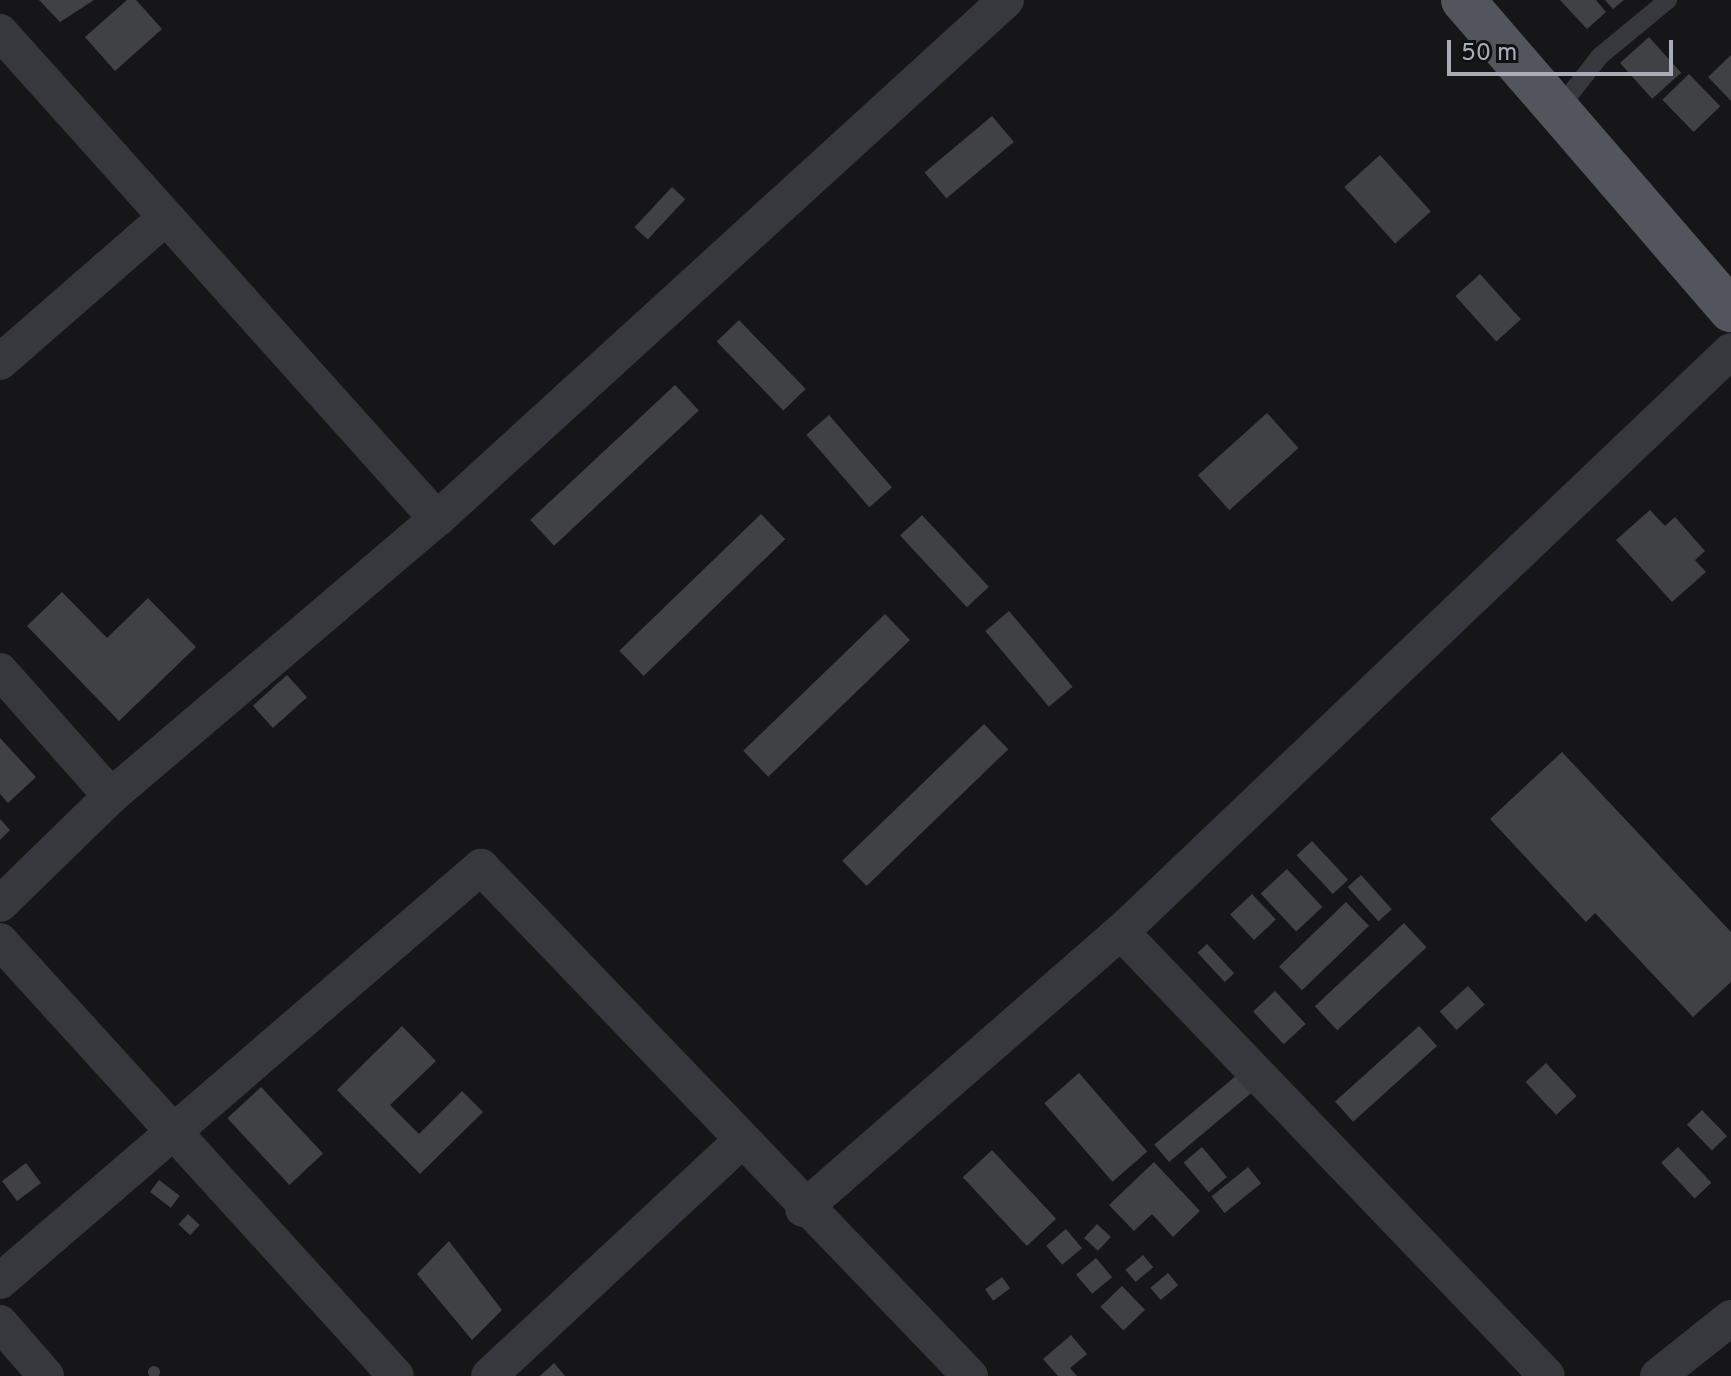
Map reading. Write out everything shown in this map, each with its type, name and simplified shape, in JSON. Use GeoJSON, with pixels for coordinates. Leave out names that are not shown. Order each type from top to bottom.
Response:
{"type":"FeatureCollection","features":[{"type":"Feature","properties":{"kind":"main road"},"geometry":{"type":"LineString","coordinates":[[1463,0],[1560,107],[1731,310]]}},
{"type":"Feature","properties":{"kind":"street"},"geometry":{"type":"LineString","coordinates":[[0,904],[111,796],[437,519],[1006,0]]}},
{"type":"Feature","properties":{"kind":"street"},"geometry":{"type":"LineString","coordinates":[[0,32],[164,219],[437,519]]}},
{"type":"Feature","properties":{"kind":"street"},"geometry":{"type":"LineString","coordinates":[[0,362],[164,219]]}},
{"type":"Feature","properties":{"kind":"street"},"geometry":{"type":"LineString","coordinates":[[803,1209],[1121,932],[1731,351]]}},
{"type":"Feature","properties":{"kind":"street"},"geometry":{"type":"LineString","coordinates":[[0,671],[111,796]]}},
{"type":"Feature","properties":{"kind":"street"},"geometry":{"type":"LineString","coordinates":[[0,1281],[481,867],[803,1209],[970,1376]]}},
{"type":"Feature","properties":{"kind":"street"},"geometry":{"type":"LineString","coordinates":[[1121,932],[1547,1376]]}},
{"type":"Feature","properties":{"kind":"street"},"geometry":{"type":"LineString","coordinates":[[0,941],[396,1376]]}},
{"type":"Feature","properties":{"kind":"street"},"geometry":{"type":"LineString","coordinates":[[489,1376],[740,1142]]}},
{"type":"Feature","properties":{"kind":"street"},"geometry":{"type":"LineString","coordinates":[[1658,1376],[1731,1318]]}},
{"type":"Feature","properties":{"kind":"street"},"geometry":{"type":"LineString","coordinates":[[0,1323],[46,1376]]}},
{"type":"Feature","properties":{"kind":"lane"},"geometry":{"type":"LineString","coordinates":[[1560,107],[1600,56],[1668,0]]}},
{"type":"Feature","properties":{"kind":"building"},"geometry":{"type":"Polygon","coordinates":[[[39,0],[94,0],[60,22],[39,0]]]}},
{"type":"Feature","properties":{"kind":"building"},"geometry":{"type":"Polygon","coordinates":[[[127,0],[136,0],[162,29],[115,71],[85,37],[127,0]]]}},
{"type":"Feature","properties":{"kind":"building"},"geometry":{"type":"Polygon","coordinates":[[[1560,0],[1596,0],[1606,12],[1587,29],[1560,0]]]}},
{"type":"Feature","properties":{"kind":"building"},"geometry":{"type":"Polygon","coordinates":[[[1605,0],[1624,0],[1613,9],[1605,0]]]}},
{"type":"Feature","properties":{"kind":"building"},"geometry":{"type":"Polygon","coordinates":[[[1649,37],[1681,73],[1652,99],[1620,63],[1649,37]]]}},
{"type":"Feature","properties":{"kind":"building"},"geometry":{"type":"Polygon","coordinates":[[[1731,55],[1731,101],[1708,77],[1731,55]]]}},
{"type":"Feature","properties":{"kind":"building"},"geometry":{"type":"Polygon","coordinates":[[[1689,74],[1720,106],[1694,132],[1662,100],[1689,74]]]}},
{"type":"Feature","properties":{"kind":"building"},"geometry":{"type":"Polygon","coordinates":[[[992,116],[1014,142],[946,199],[925,173],[992,116]]]}},
{"type":"Feature","properties":{"kind":"building"},"geometry":{"type":"Polygon","coordinates":[[[1380,155],[1431,211],[1395,244],[1344,187],[1380,155]]]}},
{"type":"Feature","properties":{"kind":"building"},"geometry":{"type":"Polygon","coordinates":[[[672,187],[685,199],[648,240],[634,227],[672,187]]]}},
{"type":"Feature","properties":{"kind":"building"},"geometry":{"type":"Polygon","coordinates":[[[1480,274],[1521,319],[1496,341],[1455,296],[1480,274]]]}},
{"type":"Feature","properties":{"kind":"building"},"geometry":{"type":"Polygon","coordinates":[[[739,320],[806,389],[783,411],[717,342],[739,320]]]}},
{"type":"Feature","properties":{"kind":"building"},"geometry":{"type":"Polygon","coordinates":[[[675,385],[699,411],[554,546],[530,520],[675,385]]]}},
{"type":"Feature","properties":{"kind":"building"},"geometry":{"type":"Polygon","coordinates":[[[1267,413],[1298,448],[1229,510],[1198,475],[1267,413]]]}},
{"type":"Feature","properties":{"kind":"building"},"geometry":{"type":"Polygon","coordinates":[[[829,415],[892,487],[869,507],[806,435],[829,415]]]}},
{"type":"Feature","properties":{"kind":"building"},"geometry":{"type":"Polygon","coordinates":[[[1650,510],[1665,526],[1675,517],[1705,551],[1695,560],[1706,572],[1672,602],[1616,540],[1650,510]]]}},
{"type":"Feature","properties":{"kind":"building"},"geometry":{"type":"Polygon","coordinates":[[[761,514],[785,539],[644,676],[619,651],[761,514]]]}},
{"type":"Feature","properties":{"kind":"building"},"geometry":{"type":"Polygon","coordinates":[[[922,515],[989,587],[967,607],[900,535],[922,515]]]}},
{"type":"Feature","properties":{"kind":"building"},"geometry":{"type":"Polygon","coordinates":[[[62,592],[107,638],[148,598],[196,647],[119,721],[27,626],[62,592]]]}},
{"type":"Feature","properties":{"kind":"building"},"geometry":{"type":"Polygon","coordinates":[[[1009,611],[1073,687],[1049,707],[985,631],[1009,611]]]}},
{"type":"Feature","properties":{"kind":"building"},"geometry":{"type":"Polygon","coordinates":[[[885,614],[910,640],[768,777],[743,751],[885,614]]]}},
{"type":"Feature","properties":{"kind":"building"},"geometry":{"type":"Polygon","coordinates":[[[287,675],[307,697],[273,728],[253,706],[287,675]]]}},
{"type":"Feature","properties":{"kind":"building"},"geometry":{"type":"Polygon","coordinates":[[[984,724],[1008,749],[867,886],[842,861],[984,724]]]}},
{"type":"Feature","properties":{"kind":"building"},"geometry":{"type":"Polygon","coordinates":[[[0,738],[36,777],[8,803],[0,794],[0,738]]]}},
{"type":"Feature","properties":{"kind":"building"},"geometry":{"type":"Polygon","coordinates":[[[1562,752],[1731,932],[1731,982],[1693,1017],[1595,913],[1586,922],[1490,819],[1562,752]]]}},
{"type":"Feature","properties":{"kind":"building"},"geometry":{"type":"Polygon","coordinates":[[[0,819],[10,830],[0,840],[0,819]]]}},
{"type":"Feature","properties":{"kind":"building"},"geometry":{"type":"Polygon","coordinates":[[[1312,841],[1348,880],[1333,894],[1297,855],[1312,841]]]}},
{"type":"Feature","properties":{"kind":"building"},"geometry":{"type":"Polygon","coordinates":[[[1287,869],[1322,907],[1296,932],[1261,894],[1287,869]]]}},
{"type":"Feature","properties":{"kind":"building"},"geometry":{"type":"Polygon","coordinates":[[[1361,875],[1392,909],[1378,921],[1348,887],[1361,875]]]}},
{"type":"Feature","properties":{"kind":"building"},"geometry":{"type":"Polygon","coordinates":[[[1252,894],[1276,920],[1254,940],[1230,914],[1252,894]]]}},
{"type":"Feature","properties":{"kind":"building"},"geometry":{"type":"Polygon","coordinates":[[[1346,902],[1369,926],[1302,990],[1279,967],[1346,902]]]}},
{"type":"Feature","properties":{"kind":"building"},"geometry":{"type":"Polygon","coordinates":[[[1404,923],[1427,947],[1337,1030],[1315,1006],[1404,923]]]}},
{"type":"Feature","properties":{"kind":"building"},"geometry":{"type":"Polygon","coordinates":[[[1207,944],[1234,973],[1225,982],[1197,953],[1207,944]]]}},
{"type":"Feature","properties":{"kind":"building"},"geometry":{"type":"Polygon","coordinates":[[[1468,986],[1485,1005],[1456,1030],[1440,1011],[1468,986]]]}},
{"type":"Feature","properties":{"kind":"building"},"geometry":{"type":"Polygon","coordinates":[[[1275,991],[1306,1024],[1284,1044],[1253,1011],[1275,991]]]}},
{"type":"Feature","properties":{"kind":"building"},"geometry":{"type":"Polygon","coordinates":[[[402,1026],[436,1061],[390,1105],[419,1134],[462,1091],[483,1112],[420,1174],[337,1090],[402,1026]]]}},
{"type":"Feature","properties":{"kind":"building"},"geometry":{"type":"Polygon","coordinates":[[[1419,1026],[1437,1046],[1353,1122],[1335,1102],[1419,1026]]]}},
{"type":"Feature","properties":{"kind":"building"},"geometry":{"type":"Polygon","coordinates":[[[1546,1063],[1577,1096],[1556,1115],[1526,1082],[1546,1063]]]}},
{"type":"Feature","properties":{"kind":"building"},"geometry":{"type":"Polygon","coordinates":[[[1079,1073],[1147,1151],[1113,1182],[1044,1103],[1079,1073]]]}},
{"type":"Feature","properties":{"kind":"building"},"geometry":{"type":"Polygon","coordinates":[[[1237,1075],[1252,1093],[1169,1162],[1154,1144],[1237,1075]]]}},
{"type":"Feature","properties":{"kind":"building"},"geometry":{"type":"Polygon","coordinates":[[[261,1087],[323,1154],[289,1185],[227,1118],[261,1087]]]}},
{"type":"Feature","properties":{"kind":"building"},"geometry":{"type":"Polygon","coordinates":[[[1702,1110],[1727,1136],[1712,1150],[1687,1125],[1702,1110]]]}},
{"type":"Feature","properties":{"kind":"building"},"geometry":{"type":"Polygon","coordinates":[[[1202,1147],[1227,1177],[1209,1192],[1184,1162],[1202,1147]]]}},
{"type":"Feature","properties":{"kind":"building"},"geometry":{"type":"Polygon","coordinates":[[[1678,1147],[1711,1183],[1695,1199],[1661,1163],[1678,1147]]]}},
{"type":"Feature","properties":{"kind":"building"},"geometry":{"type":"Polygon","coordinates":[[[992,1150],[1056,1219],[1027,1246],[963,1177],[992,1150]]]}},
{"type":"Feature","properties":{"kind":"building"},"geometry":{"type":"Polygon","coordinates":[[[1154,1162],[1200,1211],[1173,1237],[1152,1214],[1134,1231],[1109,1205],[1154,1162]]]}},
{"type":"Feature","properties":{"kind":"building"},"geometry":{"type":"Polygon","coordinates":[[[26,1163],[41,1183],[17,1201],[2,1181],[26,1163]]]}},
{"type":"Feature","properties":{"kind":"building"},"geometry":{"type":"Polygon","coordinates":[[[1248,1167],[1261,1183],[1225,1213],[1211,1197],[1248,1167]]]}},
{"type":"Feature","properties":{"kind":"building"},"geometry":{"type":"Polygon","coordinates":[[[159,1180],[180,1196],[171,1208],[150,1192],[159,1180]]]}},
{"type":"Feature","properties":{"kind":"building"},"geometry":{"type":"Polygon","coordinates":[[[188,1214],[200,1225],[190,1235],[178,1224],[188,1214]]]}},
{"type":"Feature","properties":{"kind":"building"},"geometry":{"type":"Polygon","coordinates":[[[1097,1224],[1111,1237],[1098,1251],[1084,1238],[1097,1224]]]}},
{"type":"Feature","properties":{"kind":"building"},"geometry":{"type":"Polygon","coordinates":[[[1066,1229],[1082,1248],[1062,1265],[1046,1246],[1066,1229]]]}},
{"type":"Feature","properties":{"kind":"building"},"geometry":{"type":"Polygon","coordinates":[[[449,1241],[502,1310],[472,1340],[417,1274],[449,1241]]]}},
{"type":"Feature","properties":{"kind":"building"},"geometry":{"type":"Polygon","coordinates":[[[1143,1255],[1153,1267],[1136,1282],[1125,1270],[1143,1255]]]}},
{"type":"Feature","properties":{"kind":"building"},"geometry":{"type":"Polygon","coordinates":[[[1096,1258],[1112,1277],[1092,1294],[1076,1275],[1096,1258]]]}},
{"type":"Feature","properties":{"kind":"building"},"geometry":{"type":"Polygon","coordinates":[[[1168,1273],[1178,1285],[1161,1300],[1150,1288],[1168,1273]]]}},
{"type":"Feature","properties":{"kind":"building"},"geometry":{"type":"Polygon","coordinates":[[[1002,1277],[1010,1288],[993,1301],[985,1289],[1002,1277]]]}},
{"type":"Feature","properties":{"kind":"building"},"geometry":{"type":"Polygon","coordinates":[[[1122,1286],[1145,1310],[1123,1331],[1100,1307],[1122,1286]]]}},
{"type":"Feature","properties":{"kind":"building"},"geometry":{"type":"Polygon","coordinates":[[[1071,1335],[1087,1354],[1070,1368],[1077,1376],[1058,1376],[1043,1359],[1071,1335]]]}},
{"type":"Feature","properties":{"kind":"building"},"geometry":{"type":"Polygon","coordinates":[[[554,1363],[565,1376],[540,1376],[554,1363]]]}},
{"type":"Feature","properties":{"kind":"building"},"geometry":{"type":"Polygon","coordinates":[[[154,1366],[160,1372],[154,1378],[148,1372],[154,1366]]]}}]}
